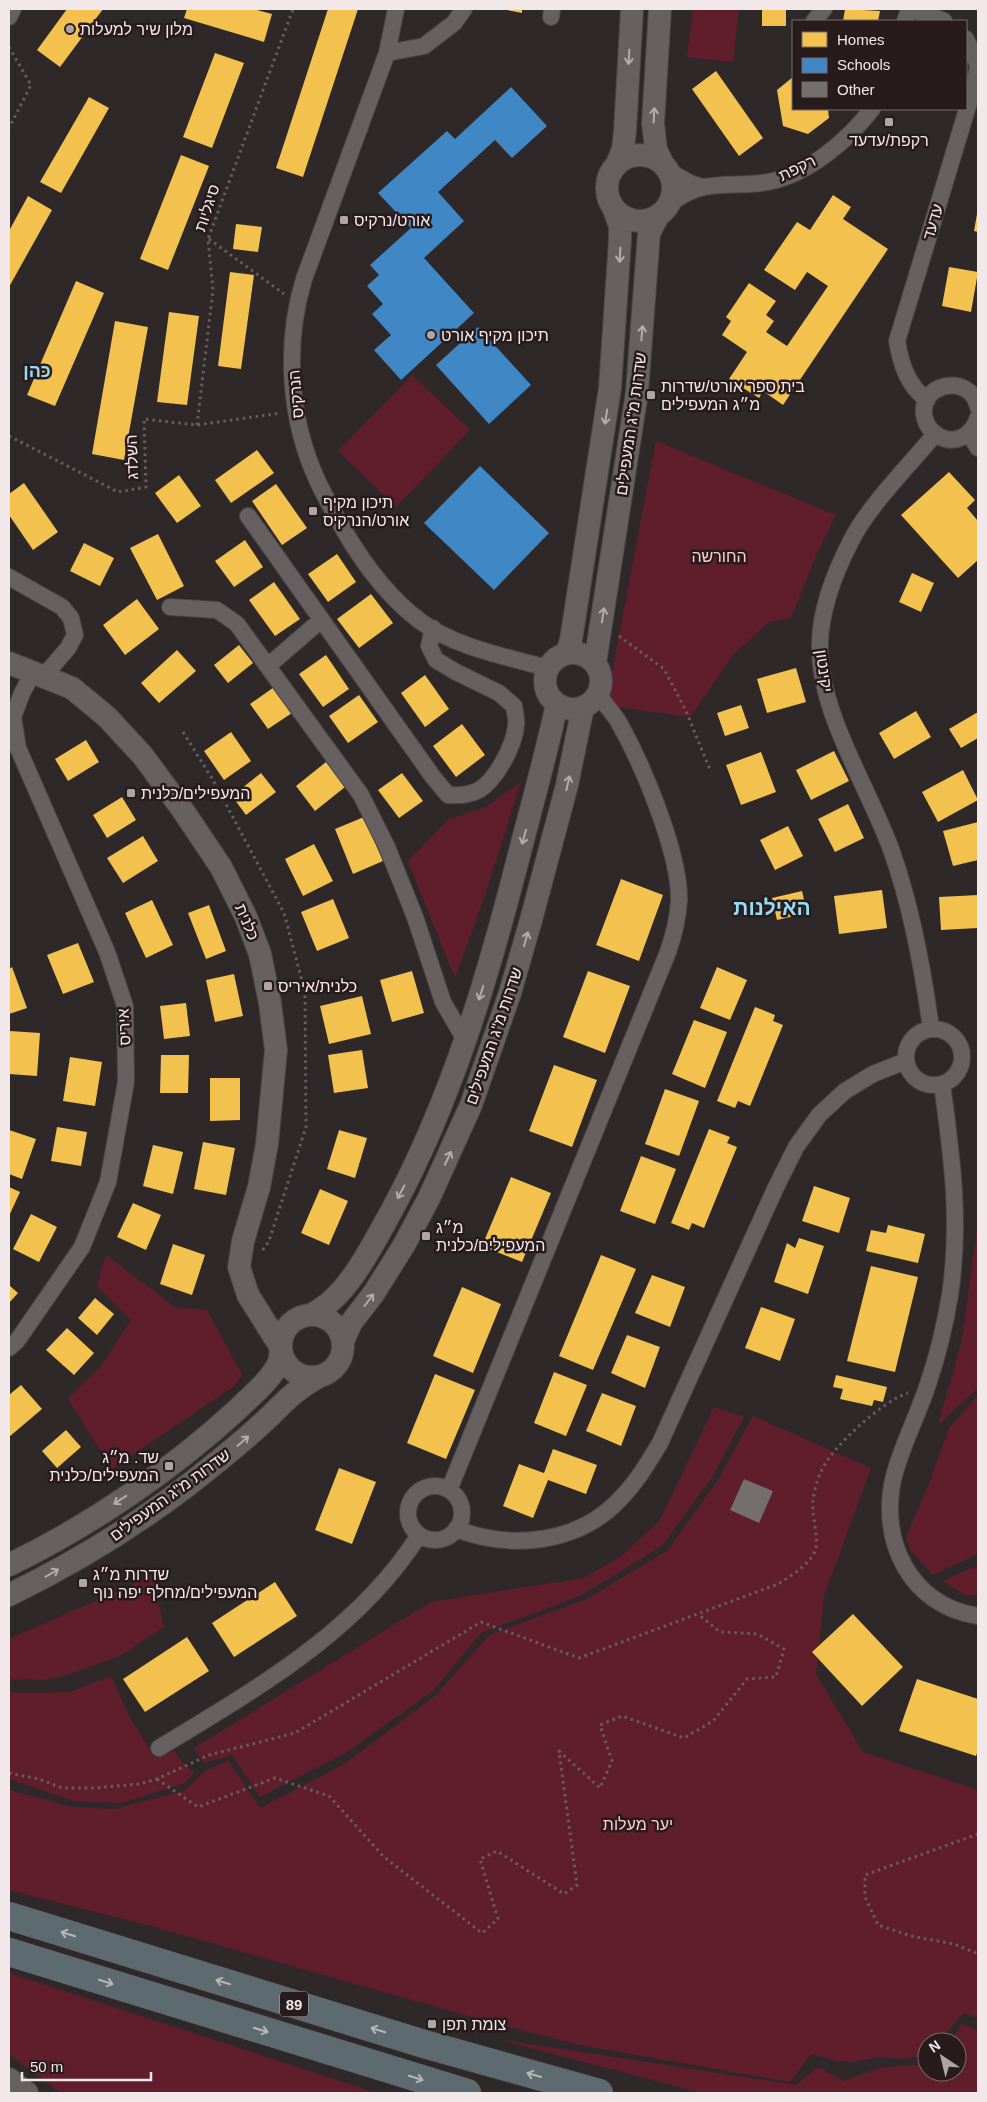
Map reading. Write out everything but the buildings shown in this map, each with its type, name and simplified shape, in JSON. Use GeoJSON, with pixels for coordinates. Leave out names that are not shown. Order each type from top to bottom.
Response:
{"type":"FeatureCollection","features":[{"type":"Feature","properties":{"kind":"highway","name":"89"},"geometry":{"type":"LineString","coordinates":[[9,1916],[424,2044],[599,2093]]}},
{"type":"Feature","properties":{"kind":"highway","name":"89"},"geometry":{"type":"LineString","coordinates":[[9,1952],[467,2093]]}},
{"type":"Feature","properties":{"kind":"main road"},"geometry":{"type":"LineString","coordinates":[[632,9],[623,149],[608,180],[609,199],[613,207],[629,219],[639,221],[664,210],[673,193],[673,182],[656,150],[653,123],[660,9]]}},
{"type":"Feature","properties":{"kind":"main road"},"geometry":{"type":"LineString","coordinates":[[617,164],[625,158],[644,154],[666,167]]}},
{"type":"Feature","properties":{"kind":"main road","name":"שדרות מ\"ג המעפילים"},"geometry":{"type":"LineString","coordinates":[[567,653],[571,640],[610,388],[620,240],[620,226],[613,207]]}},
{"type":"Feature","properties":{"kind":"main road","name":"שדרות מ\"ג המעפילים"},"geometry":{"type":"LineString","coordinates":[[595,663],[637,392],[649,233],[664,210]]}},
{"type":"Feature","properties":{"kind":"main road"},"geometry":{"type":"LineString","coordinates":[[567,653],[582,654],[595,663],[601,678],[590,700],[568,709],[551,699],[545,688],[544,680],[548,668],[555,658],[567,653]]}},
{"type":"Feature","properties":{"kind":"main road","name":"כלנית"},"geometry":{"type":"LineString","coordinates":[[9,663],[39,673],[72,688],[108,717],[143,756],[221,867],[246,917],[260,954],[270,1003],[276,1050],[267,1144],[259,1187],[243,1240],[239,1267],[248,1295],[281,1348]]}},
{"type":"Feature","properties":{"kind":"main road","name":"שדרות מ\"ג המעפילים"},"geometry":{"type":"LineString","coordinates":[[343,1341],[351,1323],[389,1269],[429,1198],[471,1105],[510,993],[590,700]]}},
{"type":"Feature","properties":{"kind":"main road","name":"שדרות מ\"ג המעפילים"},"geometry":{"type":"LineString","coordinates":[[306,1316],[332,1301],[343,1287],[380,1232],[405,1186],[427,1139],[465,1040],[504,913],[541,778],[557,704]]}},
{"type":"Feature","properties":{"kind":"main road"},"geometry":{"type":"LineString","coordinates":[[242,1277],[263,1301],[278,1310],[329,1319],[341,1333],[343,1341],[340,1360],[327,1373],[318,1376],[298,1374],[290,1368],[284,1360],[281,1348],[285,1329],[306,1316]]}},
{"type":"Feature","properties":{"kind":"main road","name":"שדרות מ\"ג המעפילים"},"geometry":{"type":"LineString","coordinates":[[9,1565],[82,1524],[125,1497],[184,1454],[225,1421],[258,1389],[279,1362],[281,1348]]}},
{"type":"Feature","properties":{"kind":"main road","name":"שדרות מ\"ג המעפילים"},"geometry":{"type":"LineString","coordinates":[[9,1595],[74,1561],[141,1519],[200,1476],[243,1441],[295,1390],[318,1376]]}},
{"type":"Feature","properties":{"kind":"main road"},"geometry":{"type":"LineString","coordinates":[[9,2080],[27,2093]]}},
{"type":"Feature","properties":{"kind":"street"},"geometry":{"type":"LineString","coordinates":[[9,16],[13,9]]}},
{"type":"Feature","properties":{"kind":"street","name":"הנרקיס"},"geometry":{"type":"LineString","coordinates":[[396,9],[387,53],[296,303],[293,352],[296,411],[302,440],[318,482],[365,566],[394,599],[421,623],[480,650],[548,668]]}},
{"type":"Feature","properties":{"kind":"street"},"geometry":{"type":"LineString","coordinates":[[387,53],[424,46],[454,24],[464,9]]}},
{"type":"Feature","properties":{"kind":"street"},"geometry":{"type":"LineString","coordinates":[[815,20],[824,9]]}},
{"type":"Feature","properties":{"kind":"street"},"geometry":{"type":"LineString","coordinates":[[913,9],[941,20]]}},
{"type":"Feature","properties":{"kind":"street","name":"עדעד"},"geometry":{"type":"LineString","coordinates":[[967,41],[978,65],[967,110]]}},
{"type":"Feature","properties":{"kind":"street","name":"רקפת"},"geometry":{"type":"LineString","coordinates":[[664,210],[690,191],[702,187],[768,182],[794,173],[840,144],[871,110]]}},
{"type":"Feature","properties":{"kind":"street","name":"עדעד"},"geometry":{"type":"LineString","coordinates":[[927,400],[918,394],[902,366],[898,341],[967,110]]}},
{"type":"Feature","properties":{"kind":"street","name":"רקפת"},"geometry":{"type":"LineString","coordinates":[[666,167],[690,183],[702,187]]}},
{"type":"Feature","properties":{"kind":"street"},"geometry":{"type":"LineString","coordinates":[[977,400],[964,387],[950,384],[936,389],[927,400],[924,415],[926,422],[935,434],[948,439],[962,437],[969,433],[973,429],[978,417]]}},
{"type":"Feature","properties":{"kind":"street"},"geometry":{"type":"LineString","coordinates":[[969,433],[978,448]]}},
{"type":"Feature","properties":{"kind":"street","name":"יקינטון"},"geometry":{"type":"LineString","coordinates":[[931,1029],[914,926],[899,873],[883,828],[834,717],[822,676],[820,643],[826,601],[851,540],[872,509],[935,434]]}},
{"type":"Feature","properties":{"kind":"street"},"geometry":{"type":"LineString","coordinates":[[248,516],[433,777],[448,795],[461,796],[479,790],[496,774],[509,749],[516,726],[514,706],[499,693],[436,660],[429,646],[433,628]]}},
{"type":"Feature","properties":{"kind":"street","name":"איריס"},"geometry":{"type":"LineString","coordinates":[[9,577],[62,607],[71,618],[75,635],[68,648],[39,673],[22,693],[13,717],[18,748],[108,952],[124,1006],[126,1082],[108,1182],[82,1247],[17,1341],[9,1348]]}},
{"type":"Feature","properties":{"kind":"street"},"geometry":{"type":"LineString","coordinates":[[170,607],[217,610],[238,624],[361,795],[387,847],[415,917],[443,1002],[465,1040]]}},
{"type":"Feature","properties":{"kind":"street"},"geometry":{"type":"LineString","coordinates":[[268,666],[322,620]]}},
{"type":"Feature","properties":{"kind":"street"},"geometry":{"type":"LineString","coordinates":[[449,1490],[668,952],[678,917],[678,881],[672,852],[659,812],[618,721],[590,700]]}},
{"type":"Feature","properties":{"kind":"street"},"geometry":{"type":"LineString","coordinates":[[931,1029],[939,1029],[951,1034],[958,1041],[962,1054],[961,1066],[957,1074],[942,1084],[934,1086],[921,1082],[911,1073],[906,1061],[908,1048],[912,1040],[922,1032],[931,1029]]}},
{"type":"Feature","properties":{"kind":"street"},"geometry":{"type":"LineString","coordinates":[[456,1529],[474,1536],[514,1541],[556,1537],[578,1530],[599,1518],[620,1500],[640,1475],[660,1443],[776,1187],[807,1130],[832,1102],[858,1081],[906,1061]]}},
{"type":"Feature","properties":{"kind":"street"},"geometry":{"type":"LineString","coordinates":[[942,1084],[953,1164],[956,1230],[948,1303],[937,1355],[927,1388],[894,1476],[890,1504],[892,1531],[898,1555],[910,1575],[925,1592],[943,1606],[964,1614],[978,1616]]}},
{"type":"Feature","properties":{"kind":"street"},"geometry":{"type":"LineString","coordinates":[[427,1487],[440,1487],[449,1490],[461,1505],[461,1518],[456,1529],[450,1535],[438,1539],[430,1539],[419,1535],[408,1517],[409,1504],[413,1497],[427,1487]]}},
{"type":"Feature","properties":{"kind":"street"},"geometry":{"type":"LineString","coordinates":[[159,1748],[254,1690],[316,1644],[378,1587],[408,1552],[419,1535]]}},
{"type":"Feature","properties":{"kind":"path","name":"סיגליות"},"geometry":{"type":"LineString","coordinates":[[197,424],[213,290],[208,238],[293,9]]}},
{"type":"Feature","properties":{"kind":"path"},"geometry":{"type":"LineString","coordinates":[[9,47],[31,85],[9,128]]}},
{"type":"Feature","properties":{"kind":"path"},"geometry":{"type":"LineString","coordinates":[[208,238],[296,303]]}},
{"type":"Feature","properties":{"kind":"path"},"geometry":{"type":"LineString","coordinates":[[197,424],[296,411]]}},
{"type":"Feature","properties":{"kind":"path","name":"השלדג"},"geometry":{"type":"LineString","coordinates":[[9,436],[118,492],[146,487],[144,419],[197,424]]}},
{"type":"Feature","properties":{"kind":"path"},"geometry":{"type":"LineString","coordinates":[[602,624],[664,669],[686,711],[711,772]]}},
{"type":"Feature","properties":{"kind":"path"},"geometry":{"type":"LineString","coordinates":[[9,1773],[38,1779],[62,1788],[112,1787],[139,1784],[157,1779],[209,1755],[295,1733],[481,1622],[579,1658],[778,1584],[803,1567],[816,1550],[812,1502],[821,1471],[833,1452],[873,1414],[902,1395],[927,1388]]}},
{"type":"Feature","properties":{"kind":"path"},"geometry":{"type":"LineString","coordinates":[[157,1779],[198,1807],[275,1778],[329,1796],[384,1858],[482,1933],[498,1919],[480,1859],[497,1851],[564,1894],[577,1886],[558,1751],[600,1788],[612,1760],[600,1725],[622,1716],[684,1738],[714,1721],[747,1679],[776,1678],[784,1649],[757,1634],[720,1632],[698,1614]]}},
{"type":"Feature","properties":{"kind":"path"},"geometry":{"type":"LineString","coordinates":[[978,1834],[865,1875],[865,1897],[878,1925],[911,1936],[954,1944],[978,1954]]}},
{"type":"Feature","properties":{"kind":"green space"},"geometry":{"type":"Polygon","coordinates":[[[693,9],[739,9],[733,62],[687,57],[693,9]]]}},
{"type":"Feature","properties":{"kind":"green space"},"geometry":{"type":"Polygon","coordinates":[[[412,375],[470,430],[396,507],[338,451],[412,375]]]}},
{"type":"Feature","properties":{"kind":"green space","name":"החורשה"},"geometry":{"type":"Polygon","coordinates":[[[656,441],[836,515],[817,553],[791,618],[769,622],[733,655],[690,717],[618,707],[604,715],[656,441]]]}},
{"type":"Feature","properties":{"kind":"green space"},"geometry":{"type":"Polygon","coordinates":[[[521,782],[484,898],[455,978],[408,861],[449,819],[486,807],[521,782]]]}},
{"type":"Feature","properties":{"kind":"green space"},"geometry":{"type":"Polygon","coordinates":[[[978,1221],[978,1388],[938,1425],[962,1340],[978,1221]]]}},
{"type":"Feature","properties":{"kind":"green space"},"geometry":{"type":"Polygon","coordinates":[[[106,1255],[175,1307],[207,1310],[242,1375],[234,1386],[112,1469],[68,1399],[101,1366],[131,1320],[97,1286],[106,1255]]]}},
{"type":"Feature","properties":{"kind":"green space"},"geometry":{"type":"Polygon","coordinates":[[[978,1395],[978,1554],[933,1575],[911,1551],[906,1537],[930,1481],[949,1428],[978,1395]]]}},
{"type":"Feature","properties":{"kind":"green space"},"geometry":{"type":"Polygon","coordinates":[[[714,1407],[744,1417],[713,1476],[662,1546],[580,1596],[481,1633],[433,1691],[347,1752],[260,1797],[232,1755],[204,1763],[194,1748],[431,1602],[584,1578],[622,1556],[660,1520],[714,1407]]]}},
{"type":"Feature","properties":{"kind":"green space","name":"יער מעלות"},"geometry":{"type":"Polygon","coordinates":[[[753,1416],[871,1468],[824,1596],[816,1674],[863,1752],[978,1790],[978,2018],[963,2013],[947,2032],[917,2032],[917,2056],[902,2059],[878,2057],[854,2062],[837,2061],[811,2054],[790,2082],[580,2045],[486,2021],[151,1926],[9,1890],[9,1790],[73,1807],[114,1809],[184,1791],[205,1771],[228,1760],[260,1808],[343,1765],[436,1695],[489,1635],[587,1599],[668,1550],[718,1480],[753,1416]]]}},
{"type":"Feature","properties":{"kind":"green space"},"geometry":{"type":"Polygon","coordinates":[[[978,1565],[978,1596],[965,1595],[943,1581],[978,1565]]]}},
{"type":"Feature","properties":{"kind":"green space"},"geometry":{"type":"Polygon","coordinates":[[[152,1576],[164,1627],[120,1656],[68,1675],[43,1680],[9,1679],[9,1639],[152,1576]]]}},
{"type":"Feature","properties":{"kind":"green space"},"geometry":{"type":"Polygon","coordinates":[[[111,1676],[128,1714],[154,1757],[174,1751],[181,1761],[194,1773],[185,1783],[122,1803],[73,1801],[9,1779],[9,1693],[70,1692],[111,1676]]]}},
{"type":"Feature","properties":{"kind":"green space"},"geometry":{"type":"Polygon","coordinates":[[[9,1973],[377,2093],[60,2093],[9,2054],[9,1973]]]}},
{"type":"Feature","properties":{"kind":"green space"},"geometry":{"type":"Polygon","coordinates":[[[962,2024],[978,2030],[978,2093],[702,2093],[497,2039],[796,2085],[818,2067],[844,2081],[879,2068],[917,2065],[917,2082],[967,2082],[967,2032],[957,2032],[962,2024]]]}},
{"type":"Feature","properties":{"kind":"place","name":"מלון שיר למעלות"},"geometry":{"type":"Point","coordinates":[70,29]}},
{"type":"Feature","properties":{"kind":"place","name":"רקפת/עדעד"},"geometry":{"type":"Point","coordinates":[889,122]}},
{"type":"Feature","properties":{"kind":"place","name":"אורט/נרקיס"},"geometry":{"type":"Point","coordinates":[344,220]}},
{"type":"Feature","properties":{"kind":"place","name":"תיכון מקיף אורט"},"geometry":{"type":"Point","coordinates":[431,335]}},
{"type":"Feature","properties":{"kind":"place","name":"בית ספר אורט/שדרות מ״ג המעפילים"},"geometry":{"type":"Point","coordinates":[651,395]}},
{"type":"Feature","properties":{"kind":"place","name":"תיכון מקיף אורט/הנרקיס"},"geometry":{"type":"Point","coordinates":[313,511]}},
{"type":"Feature","properties":{"kind":"place","name":"המעפילים/כלנית"},"geometry":{"type":"Point","coordinates":[131,793]}},
{"type":"Feature","properties":{"kind":"place","name":"כלנית/איריס"},"geometry":{"type":"Point","coordinates":[268,986]}},
{"type":"Feature","properties":{"kind":"place","name":"מ״ג המעפילים/כלנית"},"geometry":{"type":"Point","coordinates":[426,1236]}},
{"type":"Feature","properties":{"kind":"place","name":"שד. מ״ג המעפילים/כלנית"},"geometry":{"type":"Point","coordinates":[169,1466]}},
{"type":"Feature","properties":{"kind":"place","name":"שדרות מ״ג המעפילים/מחלף יפה נוף"},"geometry":{"type":"Point","coordinates":[83,1583]}},
{"type":"Feature","properties":{"kind":"place","name":"צומת תפן"},"geometry":{"type":"Point","coordinates":[432,2024]}},
{"type":"Feature","properties":{"kind":"district","name":"כהן"},"geometry":{"type":"Point","coordinates":[37,371]}},
{"type":"Feature","properties":{"kind":"district","name":"האילנות"},"geometry":{"type":"Point","coordinates":[772,907]}}]}
